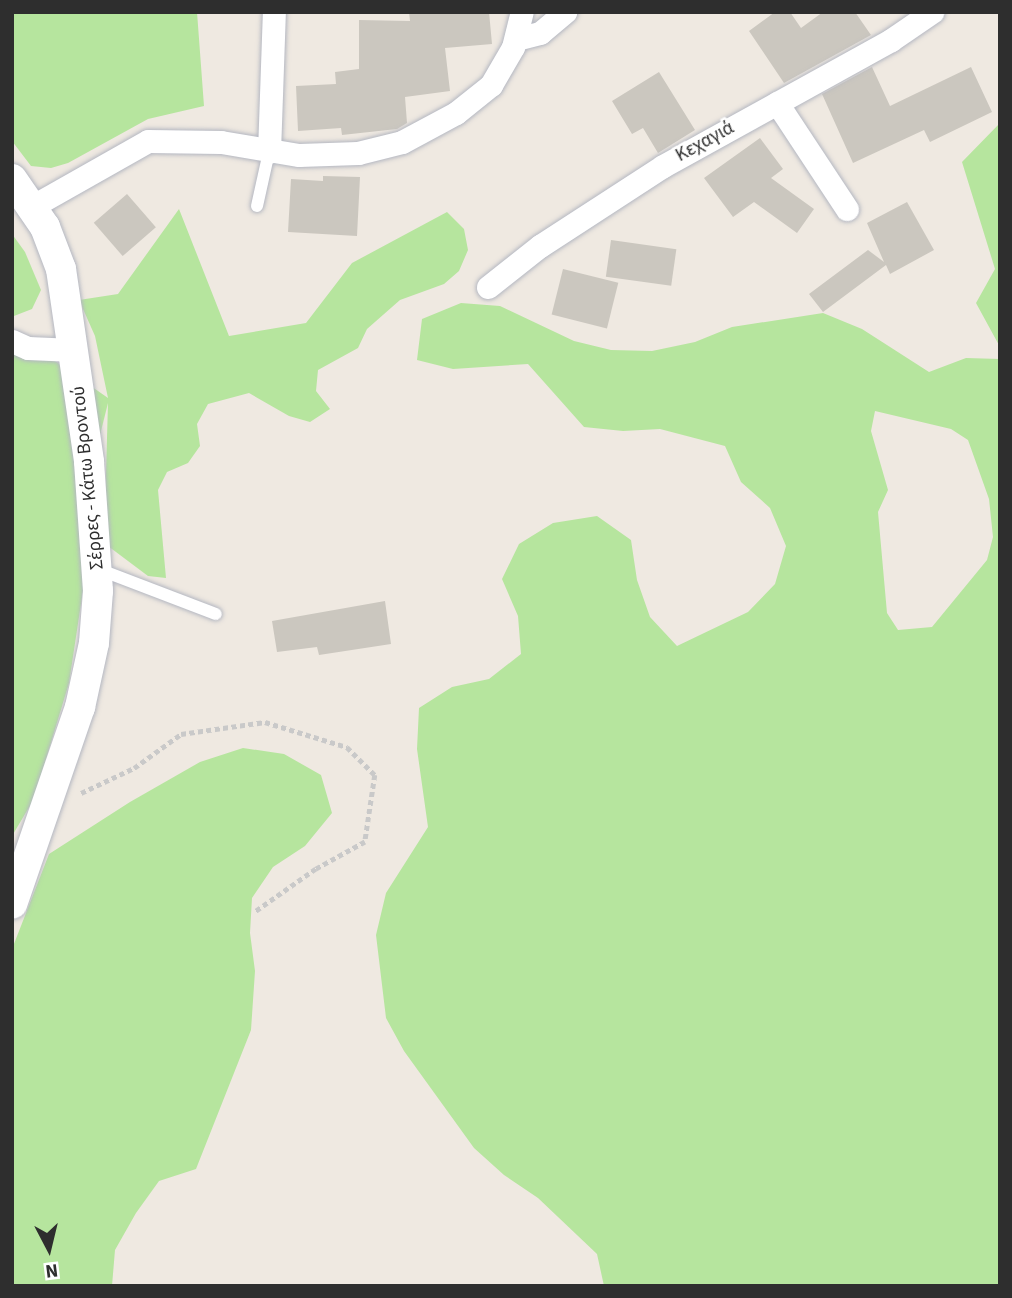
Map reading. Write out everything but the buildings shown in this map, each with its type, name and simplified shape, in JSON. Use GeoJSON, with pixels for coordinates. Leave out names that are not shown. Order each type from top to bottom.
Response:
{"type":"FeatureCollection","features":[{"type":"Feature","properties":{"kind":"street"},"geometry":{"type":"LineString","coordinates":[[269,152],[274,12]]}},
{"type":"Feature","properties":{"kind":"street"},"geometry":{"type":"LineString","coordinates":[[33,206],[148,141],[221,142],[299,155],[358,153],[401,142],[456,113],[483,93],[505,64],[516,39],[523,12]]}},
{"type":"Feature","properties":{"kind":"street"},"geometry":{"type":"LineString","coordinates":[[516,39],[540,33],[565,12]]}},
{"type":"Feature","properties":{"kind":"street","name":"Κεχαγιά"},"geometry":{"type":"LineString","coordinates":[[488,287],[540,246],[637,182],[891,40],[932,12]]}},
{"type":"Feature","properties":{"kind":"street"},"geometry":{"type":"LineString","coordinates":[[777,103],[846,209]]}},
{"type":"Feature","properties":{"kind":"street","name":"Σέρρες - Κάτω Βροντού"},"geometry":{"type":"LineString","coordinates":[[12,180],[33,206],[61,268],[89,462],[98,569],[97,618],[89,672],[48,806],[12,904]]}},
{"type":"Feature","properties":{"kind":"street"},"geometry":{"type":"LineString","coordinates":[[12,341],[29,348],[74,350]]}},
{"type":"Feature","properties":{"kind":"lane"},"geometry":{"type":"LineString","coordinates":[[257,206],[269,152]]}},
{"type":"Feature","properties":{"kind":"lane"},"geometry":{"type":"LineString","coordinates":[[98,569],[216,614]]}},
{"type":"Feature","properties":{"kind":"path"},"geometry":{"type":"LineString","coordinates":[[48,806],[87,792],[134,768],[181,734],[265,722],[347,747],[375,775],[365,842],[316,869],[255,912]]}},
{"type":"Feature","properties":{"kind":"green space"},"geometry":{"type":"Polygon","coordinates":[[[12,12],[197,12],[204,106],[148,119],[68,163],[51,168],[31,166],[12,141],[12,12]]]}},
{"type":"Feature","properties":{"kind":"green space"},"geometry":{"type":"Polygon","coordinates":[[[1000,123],[1000,347],[976,303],[995,269],[962,162],[1000,123]]]}},
{"type":"Feature","properties":{"kind":"green space"},"geometry":{"type":"Polygon","coordinates":[[[179,209],[229,336],[306,323],[352,263],[447,212],[464,229],[468,250],[459,271],[444,284],[400,300],[367,329],[358,348],[318,370],[316,391],[330,409],[310,422],[289,416],[249,393],[208,404],[197,424],[200,446],[188,463],[167,472],[158,490],[166,578],[148,576],[104,543],[108,403],[81,511],[84,584],[69,683],[34,799],[12,836],[12,331],[108,398],[95,336],[79,300],[118,294],[179,209]]]}},
{"type":"Feature","properties":{"kind":"green space"},"geometry":{"type":"Polygon","coordinates":[[[12,234],[25,252],[41,290],[32,309],[14,316],[12,234]]]}},
{"type":"Feature","properties":{"kind":"green space"},"geometry":{"type":"Polygon","coordinates":[[[461,303],[500,306],[574,341],[611,350],[652,351],[695,342],[732,327],[823,313],[862,329],[929,372],[966,358],[1000,359],[1000,1286],[604,1286],[597,1254],[538,1198],[504,1175],[474,1148],[404,1051],[386,1018],[376,935],[386,893],[428,827],[417,749],[419,708],[452,687],[489,679],[521,654],[518,616],[502,579],[519,544],[553,523],[597,516],[631,540],[637,580],[650,617],[677,646],[748,612],[775,584],[786,546],[770,508],[741,482],[725,446],[660,429],[623,431],[584,427],[528,364],[453,369],[417,360],[422,319],[461,303]],[[875,411],[871,431],[888,490],[878,512],[887,613],[898,630],[932,627],[987,560],[993,537],[989,499],[968,440],[951,429],[875,411]]]}},
{"type":"Feature","properties":{"kind":"green space"},"geometry":{"type":"Polygon","coordinates":[[[243,748],[284,754],[321,775],[332,813],[305,846],[273,867],[252,898],[250,933],[255,971],[251,1030],[196,1169],[159,1181],[136,1213],[115,1250],[112,1286],[12,1286],[12,949],[49,854],[130,802],[200,762],[243,748]]]}}]}
